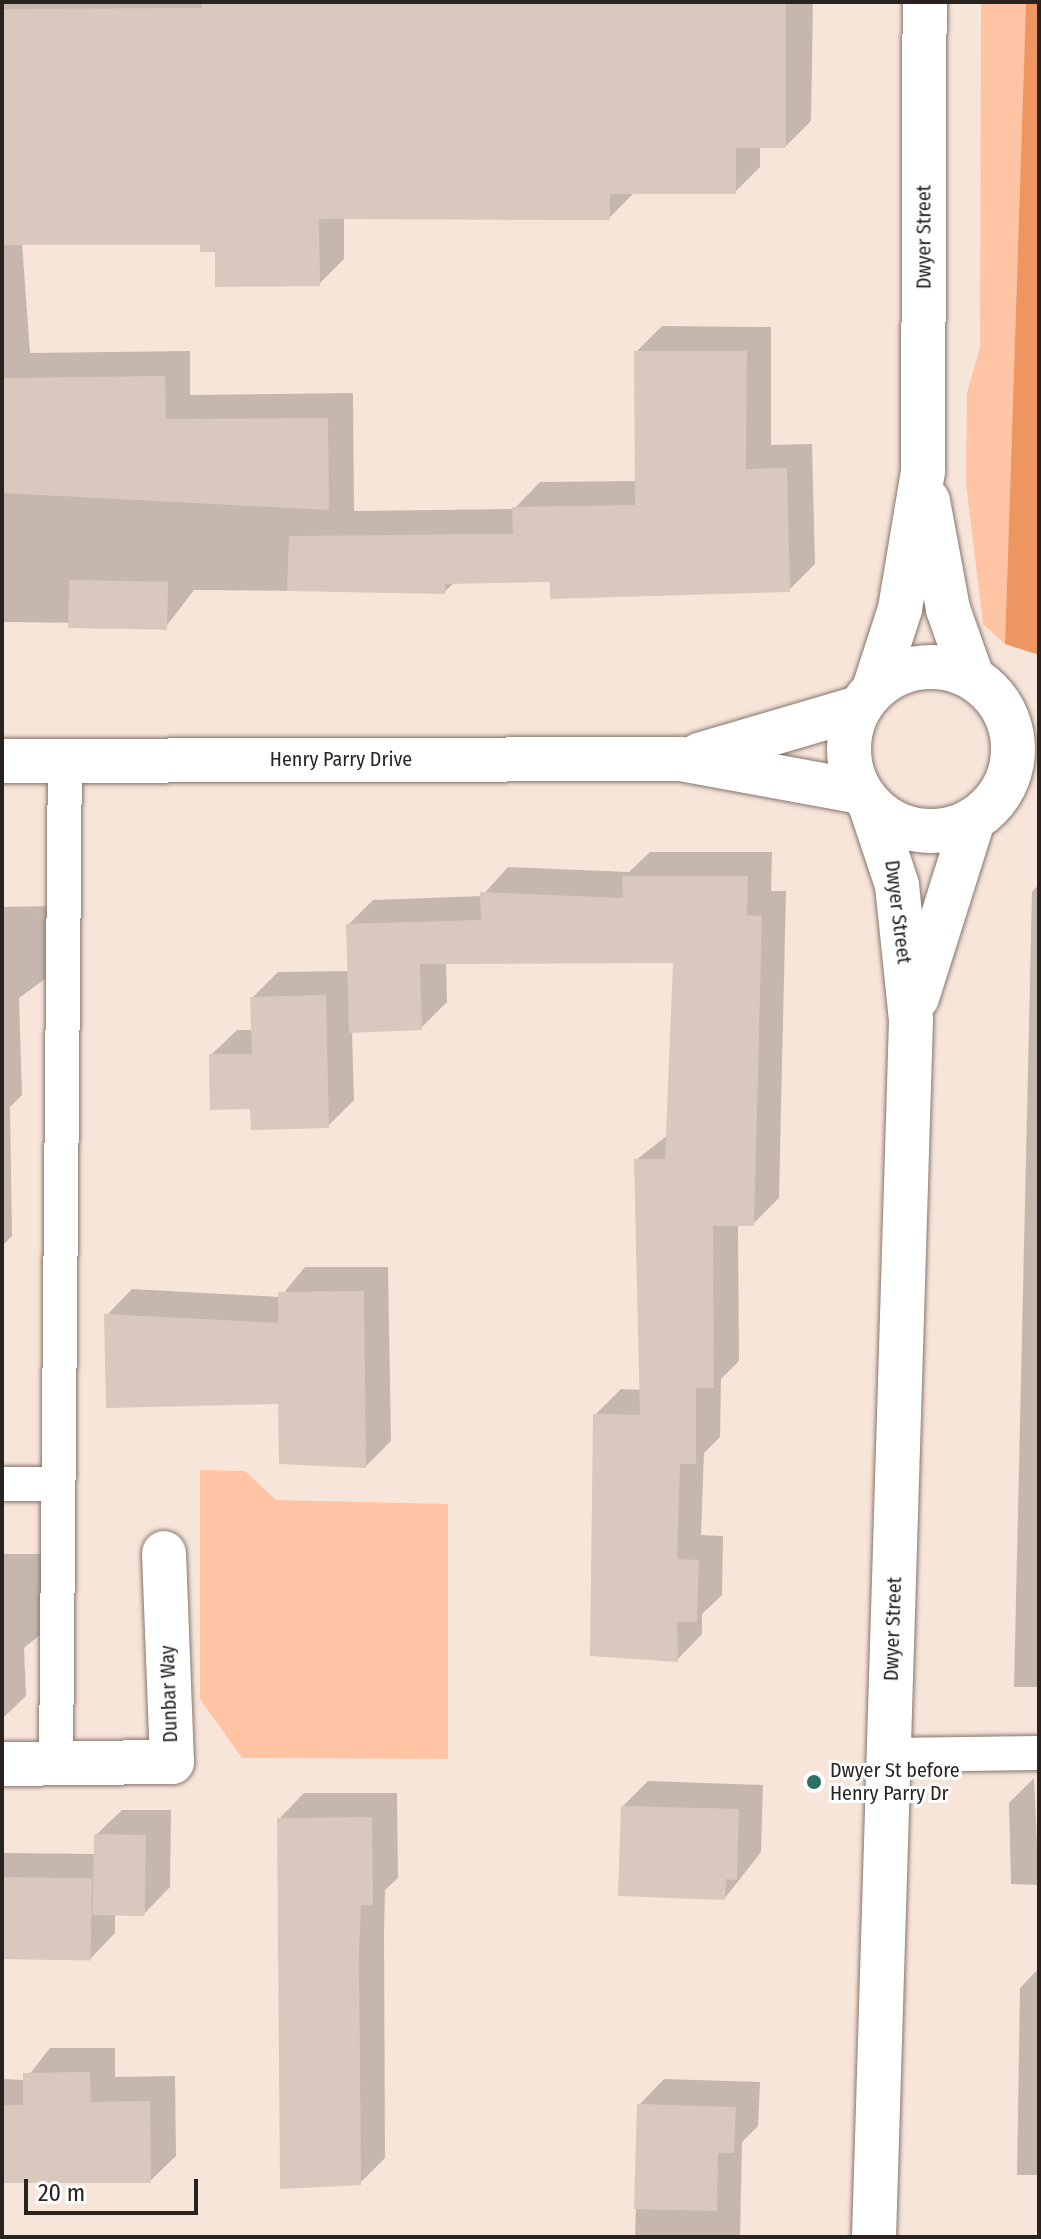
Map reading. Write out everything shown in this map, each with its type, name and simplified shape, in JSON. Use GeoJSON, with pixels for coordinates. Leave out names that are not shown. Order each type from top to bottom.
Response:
{"type":"FeatureCollection","features":[{"type":"Feature","properties":{"kind":"street","name":"Dwyer Street"},"geometry":{"type":"LineString","coordinates":[[866,699],[900,609],[923,471],[925,2]]}},
{"type":"Feature","properties":{"kind":"street","name":"Dwyer Street"},"geometry":{"type":"LineString","coordinates":[[923,471],[948,609],[985,689]]}},
{"type":"Feature","properties":{"kind":"street"},"geometry":{"type":"LineString","coordinates":[[1039,715],[932,666],[866,699],[849,750],[866,799],[920,831],[1039,789]]}},
{"type":"Feature","properties":{"kind":"street"},"geometry":{"type":"LineString","coordinates":[[985,689],[1013,750],[985,810]]}},
{"type":"Feature","properties":{"kind":"street","name":"Henry Parry Drive"},"geometry":{"type":"LineString","coordinates":[[681,759],[866,699]]}},
{"type":"Feature","properties":{"kind":"street","name":"Henry Parry Drive"},"geometry":{"type":"LineString","coordinates":[[2,761],[681,759],[866,799]]}},
{"type":"Feature","properties":{"kind":"street","name":"Dwyer Street"},"geometry":{"type":"LineString","coordinates":[[866,799],[897,885],[911,1020],[874,2237]]}},
{"type":"Feature","properties":{"kind":"street","name":"Dwyer Street"},"geometry":{"type":"LineString","coordinates":[[911,1020],[985,810]]}},
{"type":"Feature","properties":{"kind":"street","name":"Dunbar Way"},"geometry":{"type":"LineString","coordinates":[[2,1764],[172,1762],[164,1553]]}},
{"type":"Feature","properties":{"kind":"lane"},"geometry":{"type":"LineString","coordinates":[[56,1763],[65,761]]}},
{"type":"Feature","properties":{"kind":"lane"},"geometry":{"type":"LineString","coordinates":[[2,1484],[58,1484]]}},
{"type":"Feature","properties":{"kind":"lane"},"geometry":{"type":"LineString","coordinates":[[889,1755],[1039,1753]]}},
{"type":"Feature","properties":{"kind":"shaded area"},"geometry":{"type":"Polygon","coordinates":[[[981,2],[1026,2],[1005,644],[983,624],[966,483],[967,393],[980,347],[981,2]]]}},
{"type":"Feature","properties":{"kind":"shaded area"},"geometry":{"type":"Polygon","coordinates":[[[1026,2],[1039,2],[1039,655],[1005,644],[1026,2]]]}},
{"type":"Feature","properties":{"kind":"shaded area"},"geometry":{"type":"Polygon","coordinates":[[[200,1470],[245,1471],[276,1500],[448,1504],[448,1759],[242,1758],[200,1699],[200,1470]]]}},
{"type":"Feature","properties":{"kind":"building"},"geometry":{"type":"Polygon","coordinates":[[[202,2],[786,2],[786,148],[736,148],[736,194],[610,194],[610,220],[319,219],[320,286],[215,287],[215,252],[200,252],[200,245],[2,245],[2,9],[202,8],[202,2]]]}},
{"type":"Feature","properties":{"kind":"building"},"geometry":{"type":"Polygon","coordinates":[[[634,351],[747,351],[746,469],[787,468],[790,592],[550,599],[550,582],[445,584],[445,594],[287,591],[289,536],[513,534],[512,507],[635,505],[634,351]]]}},
{"type":"Feature","properties":{"kind":"building"},"geometry":{"type":"Polygon","coordinates":[[[165,376],[166,419],[328,418],[329,510],[2,493],[2,378],[165,376]]]}},
{"type":"Feature","properties":{"kind":"building"},"geometry":{"type":"Polygon","coordinates":[[[69,580],[168,582],[167,630],[68,628],[69,580]]]}},
{"type":"Feature","properties":{"kind":"building"},"geometry":{"type":"Polygon","coordinates":[[[622,876],[748,876],[747,915],[762,916],[754,1226],[713,1226],[714,1388],[696,1388],[696,1464],[680,1464],[677,1559],[699,1560],[697,1622],[677,1622],[678,1662],[590,1656],[593,1414],[640,1415],[634,1159],[665,1159],[673,963],[420,964],[422,1030],[349,1033],[346,924],[481,920],[480,892],[623,898],[622,876]]]}},
{"type":"Feature","properties":{"kind":"building"},"geometry":{"type":"Polygon","coordinates":[[[326,995],[329,1128],[251,1130],[250,1109],[210,1110],[209,1054],[252,1054],[250,997],[326,995]]]}},
{"type":"Feature","properties":{"kind":"building"},"geometry":{"type":"Polygon","coordinates":[[[364,1291],[366,1468],[279,1464],[278,1404],[106,1408],[104,1314],[278,1323],[278,1292],[364,1291]]]}},
{"type":"Feature","properties":{"kind":"building"},"geometry":{"type":"Polygon","coordinates":[[[621,1806],[739,1809],[737,1880],[726,1879],[725,1900],[618,1896],[621,1806]]]}},
{"type":"Feature","properties":{"kind":"building"},"geometry":{"type":"Polygon","coordinates":[[[372,1817],[373,1905],[361,1905],[359,1956],[361,2185],[280,2189],[277,1818],[372,1817]]]}},
{"type":"Feature","properties":{"kind":"building"},"geometry":{"type":"Polygon","coordinates":[[[94,1834],[146,1835],[145,1916],[93,1915],[94,1834]]]}},
{"type":"Feature","properties":{"kind":"building"},"geometry":{"type":"Polygon","coordinates":[[[2,1877],[92,1879],[91,1961],[2,1959],[2,1877]]]}},
{"type":"Feature","properties":{"kind":"building"},"geometry":{"type":"Polygon","coordinates":[[[90,2072],[91,2102],[150,2101],[151,2183],[2,2183],[2,2105],[23,2105],[23,2073],[90,2072]]]}},
{"type":"Feature","properties":{"kind":"building"},"geometry":{"type":"Polygon","coordinates":[[[637,2104],[736,2107],[734,2153],[718,2153],[717,2211],[634,2209],[637,2104]]]}},
{"type":"Feature","properties":{"kind":"place","name":"Dwyer St before Henry Parry Dr"},"geometry":{"type":"Point","coordinates":[814,1782]}}]}
